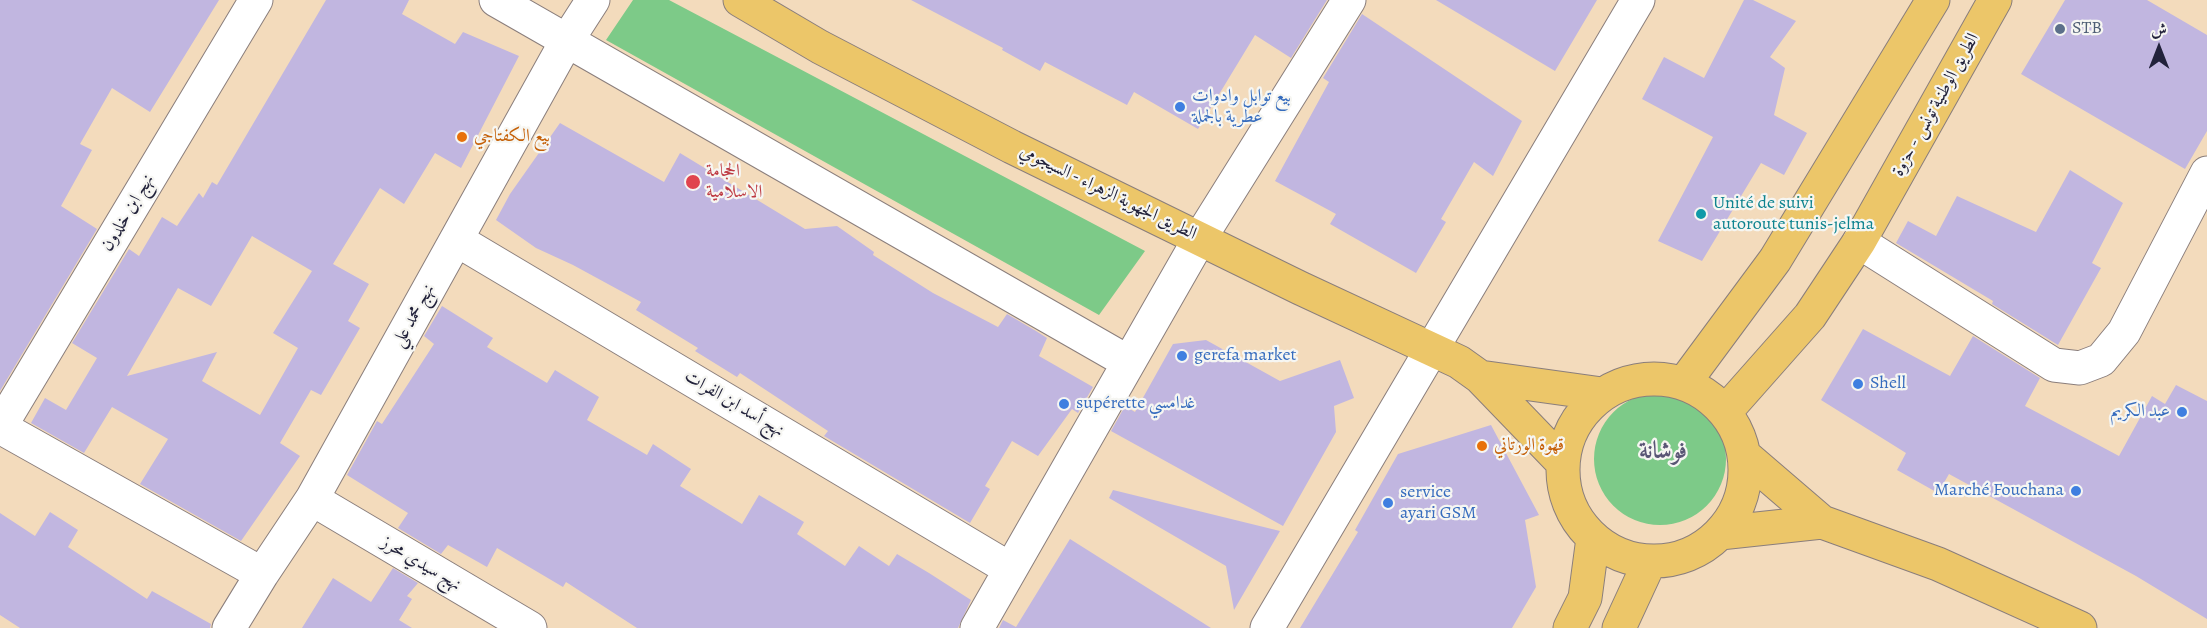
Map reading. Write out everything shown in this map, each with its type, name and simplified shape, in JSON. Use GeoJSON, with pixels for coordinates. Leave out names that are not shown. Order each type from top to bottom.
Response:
{"type":"FeatureCollection","features":[{"type":"Feature","properties":{"kind":"main road","name":"الطريق الجهوية الزهراء - السيجومي"},"geometry":{"type":"LineString","coordinates":[[740,0],[820,47],[1012,147],[1300,288],[1459,362],[1480,377],[1562,462]]}},
{"type":"Feature","properties":{"kind":"main road"},"geometry":{"type":"LineString","coordinates":[[1684,383],[1775,260],[1932,0]]}},
{"type":"Feature","properties":{"kind":"main road","name":"الطريق الوطنية تونس - حزوة"},"geometry":{"type":"LineString","coordinates":[[1725,412],[1810,316],[1859,242],[1995,0]]}},
{"type":"Feature","properties":{"kind":"main road","name":"الطريق الجهوية الزهراء - السيجومي"},"geometry":{"type":"LineString","coordinates":[[1480,377],[1602,394]]}},
{"type":"Feature","properties":{"kind":"main road"},"geometry":{"type":"LineString","coordinates":[[1656,378],[1684,383],[1706,394],[1725,412],[1738,432],[1744,455],[1744,483],[1736,510],[1720,533],[1688,554],[1650,561],[1619,554],[1593,538],[1575,516],[1571,507],[1564,490],[1562,462],[1568,435],[1582,412],[1602,394],[1628,382],[1656,378]]}},
{"type":"Feature","properties":{"kind":"main road"},"geometry":{"type":"LineString","coordinates":[[1744,455],[1822,522],[1938,564],[2080,628]]}},
{"type":"Feature","properties":{"kind":"main road"},"geometry":{"type":"LineString","coordinates":[[1720,533],[1822,522]]}},
{"type":"Feature","properties":{"kind":"main road"},"geometry":{"type":"LineString","coordinates":[[1570,628],[1585,598],[1593,538]]}},
{"type":"Feature","properties":{"kind":"main road"},"geometry":{"type":"LineString","coordinates":[[1619,628],[1650,561]]}},
{"type":"Feature","properties":{"kind":"street","name":"نهج ابن خلدون"},"geometry":{"type":"LineString","coordinates":[[0,427],[256,0]]}},
{"type":"Feature","properties":{"kind":"street"},"geometry":{"type":"LineString","coordinates":[[496,0],[1128,362]]}},
{"type":"Feature","properties":{"kind":"street","name":"نهج محمد علي"},"geometry":{"type":"LineString","coordinates":[[229,628],[262,573],[312,499],[566,42],[593,0]]}},
{"type":"Feature","properties":{"kind":"street"},"geometry":{"type":"LineString","coordinates":[[977,628],[1200,238],[1349,0]]}},
{"type":"Feature","properties":{"kind":"street"},"geometry":{"type":"LineString","coordinates":[[1267,628],[1638,0]]}},
{"type":"Feature","properties":{"kind":"street"},"geometry":{"type":"LineString","coordinates":[[1859,242],[2054,365],[2080,368],[2101,360],[2124,332],[2207,172]]}},
{"type":"Feature","properties":{"kind":"street","name":"نهج أسد ابن الفرات"},"geometry":{"type":"LineString","coordinates":[[457,240],[1010,569]]}},
{"type":"Feature","properties":{"kind":"street"},"geometry":{"type":"LineString","coordinates":[[0,427],[262,573]]}},
{"type":"Feature","properties":{"kind":"street","name":"نهج سيدي محرز"},"geometry":{"type":"LineString","coordinates":[[312,499],[530,628]]}},
{"type":"Feature","properties":{"kind":"green space"},"geometry":{"type":"Polygon","coordinates":[[[633,0],[669,0],[1145,251],[1099,315],[606,40],[633,0]]]}},
{"type":"Feature","properties":{"kind":"green space"},"geometry":{"type":"Polygon","coordinates":[[[1660,393],[1685,398],[1707,412],[1721,434],[1726,459],[1721,484],[1707,506],[1685,520],[1660,525],[1635,520],[1613,506],[1599,484],[1594,459],[1599,434],[1613,412],[1635,398],[1660,393]]]}},
{"type":"Feature","properties":{"kind":"building"},"geometry":{"type":"Polygon","coordinates":[[[0,0],[219,0],[150,112],[112,88],[80,144],[92,150],[61,206],[97,229],[0,391],[0,0]]]}},
{"type":"Feature","properties":{"kind":"building"},"geometry":{"type":"Polygon","coordinates":[[[326,0],[409,0],[402,14],[455,44],[463,32],[519,56],[461,168],[435,153],[404,204],[380,188],[333,264],[369,284],[348,321],[360,328],[321,395],[311,390],[280,443],[300,456],[241,541],[140,484],[168,439],[112,407],[84,453],[31,423],[45,398],[66,410],[97,358],[72,343],[129,249],[139,256],[162,217],[177,226],[199,193],[203,198],[212,182],[217,185],[326,0]],[[252,236],[211,306],[178,288],[127,376],[217,352],[202,381],[260,415],[298,348],[273,333],[312,271],[252,236]]]}},
{"type":"Feature","properties":{"kind":"building"},"geometry":{"type":"Polygon","coordinates":[[[911,0],[1327,0],[1291,58],[1255,35],[1198,129],[1134,92],[1127,105],[1045,62],[1040,71],[1002,50],[1003,48],[911,0]]]}},
{"type":"Feature","properties":{"kind":"building"},"geometry":{"type":"Polygon","coordinates":[[[1436,0],[1597,0],[1555,71],[1436,0]]]}},
{"type":"Feature","properties":{"kind":"building"},"geometry":{"type":"Polygon","coordinates":[[[1744,0],[1753,0],[1796,21],[1770,57],[1785,68],[1774,115],[1807,133],[1784,175],[1761,163],[1702,261],[1658,241],[1713,137],[1642,99],[1664,57],[1704,78],[1744,0]]]}},
{"type":"Feature","properties":{"kind":"building"},"geometry":{"type":"Polygon","coordinates":[[[2065,0],[2147,0],[2207,35],[2207,131],[2185,169],[2021,74],[2065,0]]]}},
{"type":"Feature","properties":{"kind":"building"},"geometry":{"type":"Polygon","coordinates":[[[1362,14],[1522,121],[1493,176],[1474,162],[1441,219],[1446,222],[1416,273],[1330,224],[1336,214],[1275,181],[1329,82],[1323,78],[1362,14]]]}},
{"type":"Feature","properties":{"kind":"building"},"geometry":{"type":"Polygon","coordinates":[[[560,123],[664,182],[680,153],[805,229],[837,226],[874,252],[873,255],[933,293],[998,327],[1007,314],[1036,331],[1047,338],[1039,356],[1093,387],[1078,413],[1072,409],[1038,456],[1012,441],[985,486],[990,489],[970,523],[824,436],[828,431],[740,373],[737,377],[695,351],[698,348],[636,310],[641,302],[573,265],[536,248],[496,220],[510,194],[560,123]]]}},
{"type":"Feature","properties":{"kind":"building"},"geometry":{"type":"Polygon","coordinates":[[[2070,170],[2123,203],[2092,263],[2101,268],[2058,345],[1992,304],[1993,301],[1896,243],[1908,221],[1936,236],[1957,196],[2036,232],[2070,170]]]}},
{"type":"Feature","properties":{"kind":"building"},"geometry":{"type":"Polygon","coordinates":[[[442,306],[493,338],[487,347],[547,383],[555,370],[599,397],[587,420],[647,455],[653,444],[691,469],[680,486],[742,524],[759,495],[804,522],[797,534],[845,566],[859,546],[889,566],[897,554],[929,573],[971,600],[958,628],[637,628],[566,582],[563,587],[497,548],[487,567],[448,545],[441,554],[398,528],[408,513],[347,475],[377,421],[382,424],[434,344],[424,336],[442,306]]]}},
{"type":"Feature","properties":{"kind":"building"},"geometry":{"type":"Polygon","coordinates":[[[1863,329],[1950,376],[1973,336],[2040,378],[2025,406],[2119,456],[2152,396],[2165,404],[2176,385],[2207,401],[2207,619],[2136,576],[1949,474],[1938,493],[1897,470],[1906,453],[1821,400],[1863,329]]]}},
{"type":"Feature","properties":{"kind":"building"},"geometry":{"type":"Polygon","coordinates":[[[1206,340],[1280,381],[1340,360],[1354,398],[1334,406],[1336,432],[1283,526],[1111,431],[1125,406],[1135,412],[1173,344],[1206,340]]]}},
{"type":"Feature","properties":{"kind":"building"},"geometry":{"type":"Polygon","coordinates":[[[1491,425],[1539,515],[1525,520],[1536,587],[1512,628],[1300,628],[1358,532],[1355,530],[1398,454],[1491,425]]]}},
{"type":"Feature","properties":{"kind":"building"},"geometry":{"type":"Polygon","coordinates":[[[1113,490],[1280,531],[1234,610],[1226,566],[1109,498],[1113,490]]]}},
{"type":"Feature","properties":{"kind":"building"},"geometry":{"type":"Polygon","coordinates":[[[50,512],[78,530],[68,547],[147,599],[152,591],[211,624],[210,628],[20,628],[0,615],[0,513],[35,536],[50,512]]]}},
{"type":"Feature","properties":{"kind":"building"},"geometry":{"type":"Polygon","coordinates":[[[1070,539],[1211,628],[999,628],[1003,620],[1016,627],[1070,539]]]}},
{"type":"Feature","properties":{"kind":"building"},"geometry":{"type":"Polygon","coordinates":[[[393,568],[418,583],[407,596],[412,599],[399,620],[412,628],[302,628],[333,578],[371,602],[393,568]]]}},
{"type":"Feature","properties":{"kind":"place","name":"STB"},"geometry":{"type":"Point","coordinates":[2060,29]}},
{"type":"Feature","properties":{"kind":"place","name":"بيع توابل وادوات عطرية بالجملة"},"geometry":{"type":"Point","coordinates":[1180,107]}},
{"type":"Feature","properties":{"kind":"place","name":"بيع الكفتاجي"},"geometry":{"type":"Point","coordinates":[462,137]}},
{"type":"Feature","properties":{"kind":"place","name":"الحجامة الاسلامية"},"geometry":{"type":"Point","coordinates":[693,182]}},
{"type":"Feature","properties":{"kind":"place","name":"Unité de suivi autoroute tunis-jelma"},"geometry":{"type":"Point","coordinates":[1701,214]}},
{"type":"Feature","properties":{"kind":"place","name":"gerefa market"},"geometry":{"type":"Point","coordinates":[1182,356]}},
{"type":"Feature","properties":{"kind":"place","name":"Shell"},"geometry":{"type":"Point","coordinates":[1858,384]}},
{"type":"Feature","properties":{"kind":"place","name":"supérette غدامسي"},"geometry":{"type":"Point","coordinates":[1064,404]}},
{"type":"Feature","properties":{"kind":"place","name":"عبد الكريم"},"geometry":{"type":"Point","coordinates":[2182,412]}},
{"type":"Feature","properties":{"kind":"place","name":"قهوة الورتاني"},"geometry":{"type":"Point","coordinates":[1482,446]}},
{"type":"Feature","properties":{"kind":"place","name":"Marché Fouchana"},"geometry":{"type":"Point","coordinates":[2076,491]}},
{"type":"Feature","properties":{"kind":"place","name":"service ayari GSM"},"geometry":{"type":"Point","coordinates":[1388,503]}},
{"type":"Feature","properties":{"kind":"district","name":"فوشانة"},"geometry":{"type":"Point","coordinates":[1663,452]}}]}
